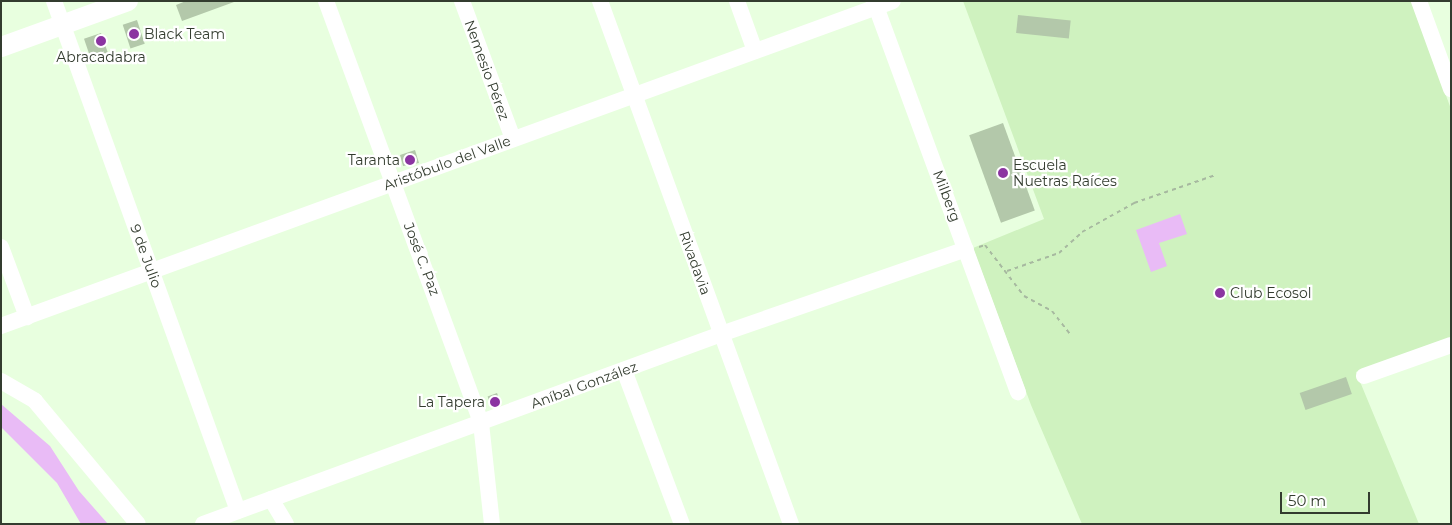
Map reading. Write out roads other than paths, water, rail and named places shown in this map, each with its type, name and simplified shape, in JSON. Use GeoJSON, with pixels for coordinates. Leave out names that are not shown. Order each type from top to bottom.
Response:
{"type":"FeatureCollection","features":[{"type":"Feature","properties":{"kind":"main road"},"geometry":{"type":"LineString","coordinates":[[1,47],[128,1]]}},
{"type":"Feature","properties":{"kind":"street","name":"9 de Julio"},"geometry":{"type":"LineString","coordinates":[[54,1],[238,511]]}},
{"type":"Feature","properties":{"kind":"street","name":"José C. Paz"},"geometry":{"type":"LineString","coordinates":[[326,1],[481,423],[492,524]]}},
{"type":"Feature","properties":{"kind":"street","name":"Nemesio Pérez"},"geometry":{"type":"LineString","coordinates":[[462,1],[513,139]]}},
{"type":"Feature","properties":{"kind":"street","name":"Rivadavia"},"geometry":{"type":"LineString","coordinates":[[600,1],[791,524]]}},
{"type":"Feature","properties":{"kind":"street"},"geometry":{"type":"LineString","coordinates":[[737,1],[755,51]]}},
{"type":"Feature","properties":{"kind":"street","name":"Aristóbulo del Valle"},"geometry":{"type":"LineString","coordinates":[[1,326],[755,51],[875,4],[893,1]]}},
{"type":"Feature","properties":{"kind":"street"},"geometry":{"type":"LineString","coordinates":[[1419,1],[1449,80]]}},
{"type":"Feature","properties":{"kind":"street","name":"Milberg"},"geometry":{"type":"LineString","coordinates":[[875,4],[1018,392]]}},
{"type":"Feature","properties":{"kind":"street"},"geometry":{"type":"LineString","coordinates":[[1,247],[26,317]]}},
{"type":"Feature","properties":{"kind":"street","name":"Aníbal González"},"geometry":{"type":"LineString","coordinates":[[203,524],[721,334],[966,249]]}},
{"type":"Feature","properties":{"kind":"street"},"geometry":{"type":"LineString","coordinates":[[1364,376],[1451,345]]}},
{"type":"Feature","properties":{"kind":"street"},"geometry":{"type":"LineString","coordinates":[[624,370],[682,524]]}},
{"type":"Feature","properties":{"kind":"street"},"geometry":{"type":"LineString","coordinates":[[1,381],[35,401],[138,524]]}},
{"type":"Feature","properties":{"kind":"street"},"geometry":{"type":"LineString","coordinates":[[271,499],[286,524]]}},
{"type":"Feature","properties":{"kind":"place","name":"Black Team"},"geometry":{"type":"Point","coordinates":[134,34]}},
{"type":"Feature","properties":{"kind":"place","name":"Abracadabra"},"geometry":{"type":"Point","coordinates":[101,41]}},
{"type":"Feature","properties":{"kind":"place","name":"Taranta"},"geometry":{"type":"Point","coordinates":[410,160]}},
{"type":"Feature","properties":{"kind":"place","name":"Escuela Nuetras Raíces"},"geometry":{"type":"Point","coordinates":[1003,173]}},
{"type":"Feature","properties":{"kind":"place","name":"Club Ecosol"},"geometry":{"type":"Point","coordinates":[1220,293]}},
{"type":"Feature","properties":{"kind":"place","name":"La Tapera"},"geometry":{"type":"Point","coordinates":[495,402]}}]}
